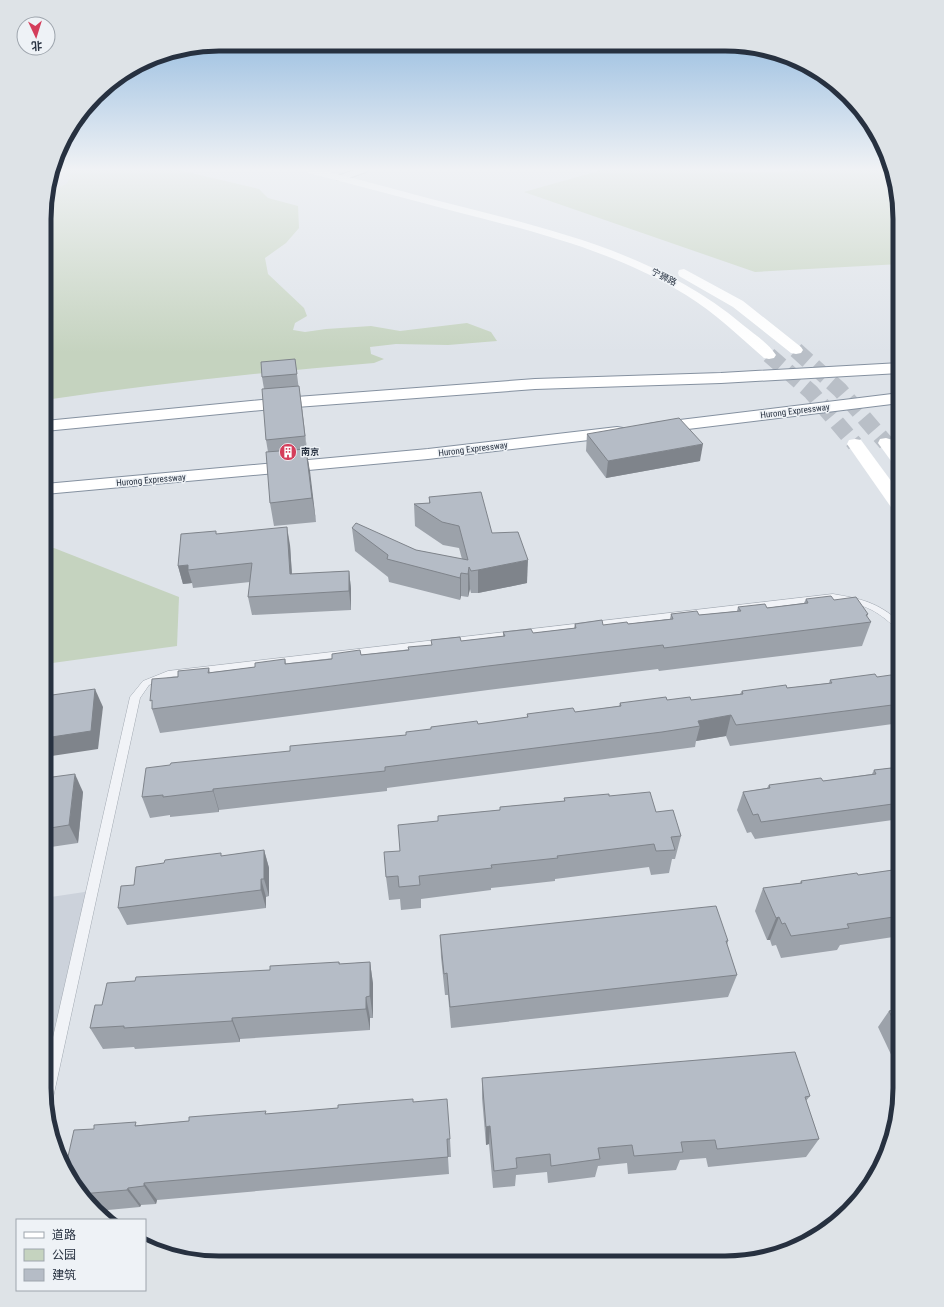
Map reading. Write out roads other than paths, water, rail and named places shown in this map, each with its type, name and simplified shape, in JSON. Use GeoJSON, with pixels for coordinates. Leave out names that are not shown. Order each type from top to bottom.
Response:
{"type":"FeatureCollection","features":[{"type":"Feature","properties":{"kind":"main road","name":"宁狮路"},"geometry":{"type":"LineString","coordinates":[[547,231],[583,242],[623,257],[680,286],[724,316],[769,355]]}},
{"type":"Feature","properties":{"kind":"main road"},"geometry":{"type":"LineString","coordinates":[[583,231],[590,233]]}},
{"type":"Feature","properties":{"kind":"main road","name":"宁狮路"},"geometry":{"type":"LineString","coordinates":[[671,266],[738,304],[796,350]]}},
{"type":"Feature","properties":{"kind":"main road"},"geometry":{"type":"LineString","coordinates":[[51,425],[283,403],[535,384],[721,378],[893,368]]}},
{"type":"Feature","properties":{"kind":"main road","name":"Hurong Expressway"},"geometry":{"type":"LineString","coordinates":[[51,488],[428,454],[893,399]]}},
{"type":"Feature","properties":{"kind":"main road"},"geometry":{"type":"LineString","coordinates":[[886,443],[893,452]]}},
{"type":"Feature","properties":{"kind":"main road"},"geometry":{"type":"LineString","coordinates":[[856,444],[893,496]]}},
{"type":"Feature","properties":{"kind":"lane"},"geometry":{"type":"LineString","coordinates":[[51,1075],[135,697],[146,683],[168,674],[833,597],[859,601],[883,612],[893,621]]}},
{"type":"Feature","properties":{"kind":"tunnel"},"geometry":{"type":"LineString","coordinates":[[796,350],[840,390],[886,443]]}},
{"type":"Feature","properties":{"kind":"tunnel"},"geometry":{"type":"LineString","coordinates":[[769,355],[811,392],[855,444]]}},
{"type":"Feature","properties":{"kind":"place","name":"南京"},"geometry":{"type":"Point","coordinates":[288,452]}}]}
